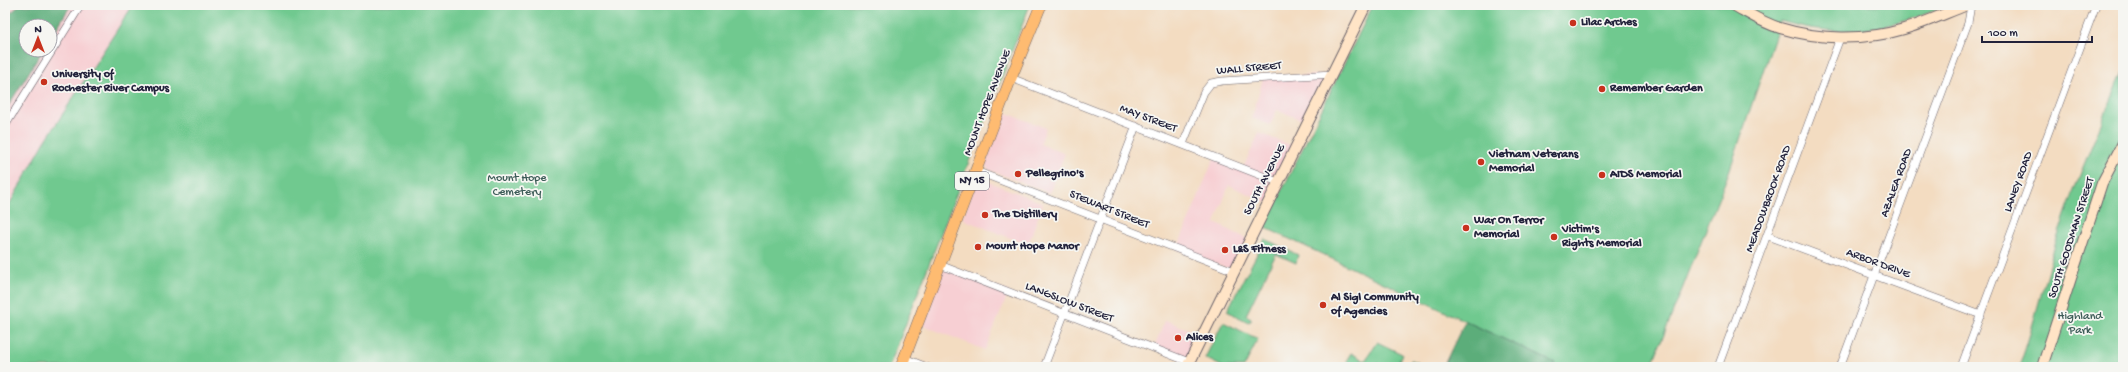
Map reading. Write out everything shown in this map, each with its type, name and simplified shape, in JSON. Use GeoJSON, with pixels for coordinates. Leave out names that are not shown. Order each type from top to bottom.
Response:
{"type":"FeatureCollection","features":[{"type":"Feature","properties":{"kind":"main road","name":"MOUNT HOPE AVENUE"},"geometry":{"type":"LineString","coordinates":[[902,362],[976,171],[1010,78],[1041,5]]}},
{"type":"Feature","properties":{"kind":"main road","name":"SOUTH AVENUE"},"geometry":{"type":"LineString","coordinates":[[1188,365],[1366,5]]}},
{"type":"Feature","properties":{"kind":"main road"},"geometry":{"type":"LineString","coordinates":[[1733,5],[1778,28],[1840,38],[1869,36],[1903,29],[1967,5]]}},
{"type":"Feature","properties":{"kind":"main road","name":"SOUTH GOODMAN STREET"},"geometry":{"type":"LineString","coordinates":[[2042,367],[2102,183],[2123,143]]}},
{"type":"Feature","properties":{"kind":"street"},"geometry":{"type":"LineString","coordinates":[[5,126],[81,5]]}},
{"type":"Feature","properties":{"kind":"street","name":"AZALEA ROAD"},"geometry":{"type":"LineString","coordinates":[[1840,367],[1968,23],[1970,5]]}},
{"type":"Feature","properties":{"kind":"street","name":"LANEY ROAD"},"geometry":{"type":"LineString","coordinates":[[1962,367],[2096,5]]}},
{"type":"Feature","properties":{"kind":"street","name":"MEADOWBROOK ROAD"},"geometry":{"type":"LineString","coordinates":[[1718,367],[1768,236],[1840,38]]}},
{"type":"Feature","properties":{"kind":"street","name":"WALL STREET"},"geometry":{"type":"LineString","coordinates":[[1183,144],[1204,92],[1211,83],[1332,74]]}},
{"type":"Feature","properties":{"kind":"street","name":"MAY STREET"},"geometry":{"type":"LineString","coordinates":[[1010,78],[1278,182]]}},
{"type":"Feature","properties":{"kind":"street"},"geometry":{"type":"LineString","coordinates":[[1044,367],[1136,126]]}},
{"type":"Feature","properties":{"kind":"street","name":"STEWART STREET"},"geometry":{"type":"LineString","coordinates":[[976,171],[1234,271]]}},
{"type":"Feature","properties":{"kind":"street","name":"ARBOR DRIVE"},"geometry":{"type":"LineString","coordinates":[[1768,236],[1874,274],[1981,315]]}},
{"type":"Feature","properties":{"kind":"street","name":"LANGSLOW STREET"},"geometry":{"type":"LineString","coordinates":[[940,265],[1188,365]]}},
{"type":"Feature","properties":{"kind":"street"},"geometry":{"type":"LineString","coordinates":[[902,362],[927,367]]}},
{"type":"Feature","properties":{"kind":"shaded area","name":"University of Rochester River Campus"},"geometry":{"type":"Polygon","coordinates":[[[5,5],[133,5],[44,143],[5,212],[5,5]]]}},
{"type":"Feature","properties":{"kind":"shaded area"},"geometry":{"type":"Polygon","coordinates":[[[1332,74],[1308,122],[1277,110],[1270,125],[1252,118],[1263,78],[1332,74]]]}},
{"type":"Feature","properties":{"kind":"shaded area"},"geometry":{"type":"Polygon","coordinates":[[[1004,112],[1046,128],[1040,144],[1065,153],[1050,193],[989,170],[985,165],[1004,112]]]}},
{"type":"Feature","properties":{"kind":"shaded area"},"geometry":{"type":"Polygon","coordinates":[[[1259,133],[1296,147],[1268,203],[1229,185],[1215,223],[1250,240],[1234,271],[1177,249],[1214,158],[1243,168],[1259,133]]]}},
{"type":"Feature","properties":{"kind":"shaded area"},"geometry":{"type":"Polygon","coordinates":[[[980,180],[984,180],[1043,203],[1028,245],[962,219],[975,185],[980,180]]]}},
{"type":"Feature","properties":{"kind":"shaded area"},"geometry":{"type":"Polygon","coordinates":[[[940,265],[1009,292],[985,350],[917,323],[940,265]]]}},
{"type":"Feature","properties":{"kind":"shaded area"},"geometry":{"type":"Polygon","coordinates":[[[1165,320],[1203,335],[1189,362],[1154,348],[1165,320]]]}},
{"type":"Feature","properties":{"kind":"green space"},"geometry":{"type":"Polygon","coordinates":[[[19,5],[71,5],[58,26],[58,18],[18,18],[18,58],[38,58],[5,111],[5,36],[9,31],[6,25],[6,18],[7,15],[19,5]]]}},
{"type":"Feature","properties":{"kind":"green space","name":"Mount Hope Cemetery"},"geometry":{"type":"Polygon","coordinates":[[[133,5],[1030,5],[889,367],[5,367],[5,212],[44,143],[133,5]]]}},
{"type":"Feature","properties":{"kind":"green space"},"geometry":{"type":"Polygon","coordinates":[[[1373,5],[1950,5],[1886,26],[1846,31],[1804,27],[1780,21],[1729,172],[1651,367],[1553,367],[1555,363],[1266,228],[1265,225],[1373,5]]]}},
{"type":"Feature","properties":{"kind":"green space","name":"Highland Park"},"geometry":{"type":"Polygon","coordinates":[[[2123,72],[2123,367],[2019,367],[2055,244],[2075,187],[2123,72]]]}},
{"type":"Feature","properties":{"kind":"green space"},"geometry":{"type":"Polygon","coordinates":[[[1265,239],[1298,255],[1296,263],[1276,254],[1246,315],[1251,318],[1251,321],[1248,322],[1227,311],[1265,239]]]}},
{"type":"Feature","properties":{"kind":"green space"},"geometry":{"type":"Polygon","coordinates":[[[1465,321],[1555,363],[1553,367],[1443,367],[1465,321]]]}},
{"type":"Feature","properties":{"kind":"green space"},"geometry":{"type":"Polygon","coordinates":[[[1223,322],[1258,339],[1244,367],[1223,367],[1205,358],[1223,322]]]}},
{"type":"Feature","properties":{"kind":"green space"},"geometry":{"type":"Polygon","coordinates":[[[1377,342],[1402,354],[1399,360],[1409,365],[1411,360],[1423,365],[1382,367],[1378,363],[1375,367],[1356,367],[1346,361],[1351,353],[1365,361],[1377,342]]]}},
{"type":"Feature","properties":{"kind":"place","name":"Lilac Arches"},"geometry":{"type":"Point","coordinates":[1573,23]}},
{"type":"Feature","properties":{"kind":"place","name":"University of Rochester River Campus"},"geometry":{"type":"Point","coordinates":[44,82]}},
{"type":"Feature","properties":{"kind":"place","name":"Remember Garden"},"geometry":{"type":"Point","coordinates":[1602,89]}},
{"type":"Feature","properties":{"kind":"place","name":"Vietnam Veterans Memorial"},"geometry":{"type":"Point","coordinates":[1481,162]}},
{"type":"Feature","properties":{"kind":"place","name":"Pellegrino's"},"geometry":{"type":"Point","coordinates":[1018,174]}},
{"type":"Feature","properties":{"kind":"place","name":"AIDS Memorial"},"geometry":{"type":"Point","coordinates":[1602,175]}},
{"type":"Feature","properties":{"kind":"place","name":"The Distillery"},"geometry":{"type":"Point","coordinates":[985,215]}},
{"type":"Feature","properties":{"kind":"place","name":"War On Terror Memorial"},"geometry":{"type":"Point","coordinates":[1466,228]}},
{"type":"Feature","properties":{"kind":"place","name":"Victim's Rights Memorial"},"geometry":{"type":"Point","coordinates":[1554,237]}},
{"type":"Feature","properties":{"kind":"place","name":"Mount Hope Manor"},"geometry":{"type":"Point","coordinates":[978,247]}},
{"type":"Feature","properties":{"kind":"place","name":"L&S Fitness"},"geometry":{"type":"Point","coordinates":[1225,250]}},
{"type":"Feature","properties":{"kind":"place","name":"Al Sigl Community of Agencies"},"geometry":{"type":"Point","coordinates":[1323,305]}},
{"type":"Feature","properties":{"kind":"place","name":"Alices"},"geometry":{"type":"Point","coordinates":[1178,338]}}]}
